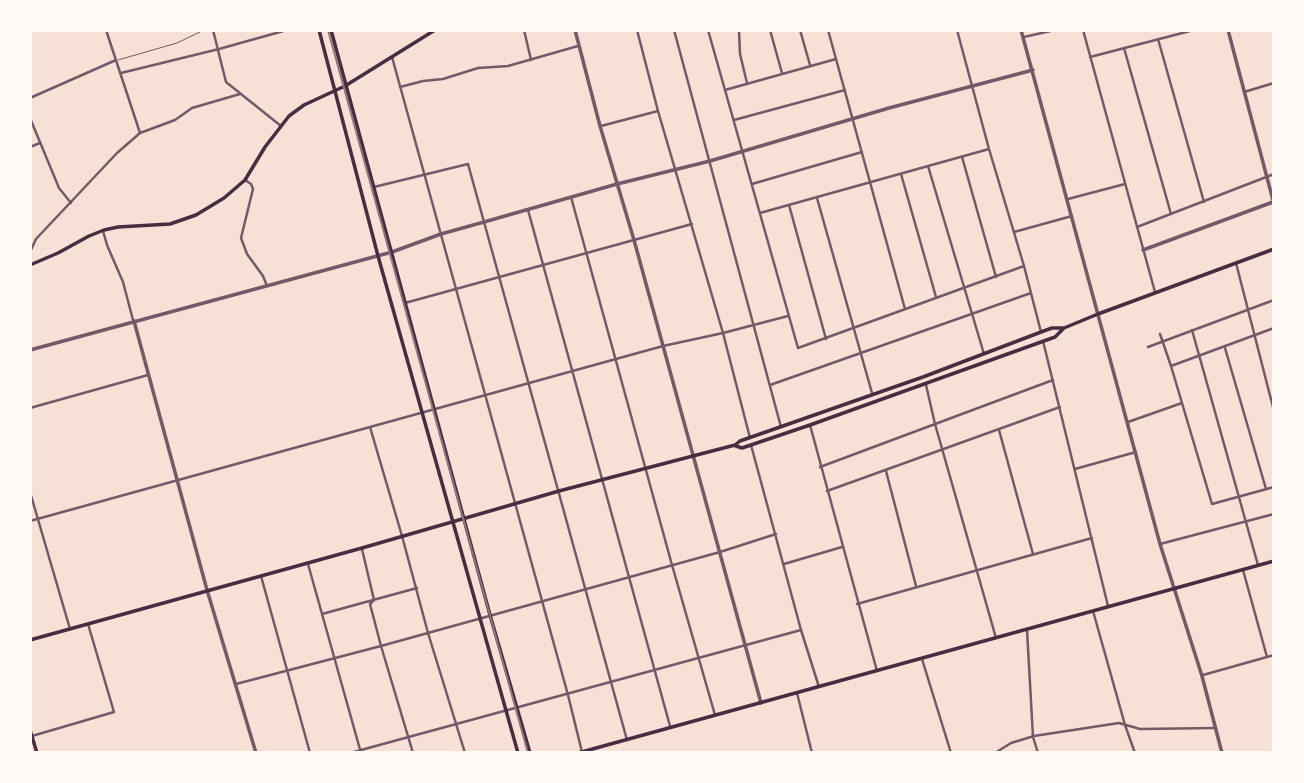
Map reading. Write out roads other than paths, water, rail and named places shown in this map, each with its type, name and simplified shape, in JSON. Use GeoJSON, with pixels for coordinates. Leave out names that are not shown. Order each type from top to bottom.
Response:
{"type":"FeatureCollection","features":[{"type":"Feature","properties":{"kind":"main road"},"geometry":{"type":"LineString","coordinates":[[319,30],[378,256],[518,753]]}},
{"type":"Feature","properties":{"kind":"main road"},"geometry":{"type":"LineString","coordinates":[[331,30],[530,753]]}},
{"type":"Feature","properties":{"kind":"main road"},"geometry":{"type":"LineString","coordinates":[[30,265],[103,231],[118,227],[170,224],[196,215],[224,198],[245,180],[264,147],[296,110],[345,86],[435,30]]}},
{"type":"Feature","properties":{"kind":"main road"},"geometry":{"type":"LineString","coordinates":[[735,445],[742,448],[751,445],[1055,337],[1065,328],[1098,314],[1274,249]]}},
{"type":"Feature","properties":{"kind":"main road"},"geometry":{"type":"LineString","coordinates":[[30,640],[559,491],[735,445],[1052,328],[1065,328]]}},
{"type":"Feature","properties":{"kind":"main road"},"geometry":{"type":"LineString","coordinates":[[581,753],[1274,561]]}},
{"type":"Feature","properties":{"kind":"main road"},"geometry":{"type":"LineString","coordinates":[[30,730],[37,753]]}},
{"type":"Feature","properties":{"kind":"street"},"geometry":{"type":"LineString","coordinates":[[106,30],[140,133]]}},
{"type":"Feature","properties":{"kind":"street"},"geometry":{"type":"LineString","coordinates":[[213,30],[226,82],[281,127]]}},
{"type":"Feature","properties":{"kind":"street"},"geometry":{"type":"LineString","coordinates":[[121,73],[287,30]]}},
{"type":"Feature","properties":{"kind":"street"},"geometry":{"type":"LineString","coordinates":[[524,30],[531,60]]}},
{"type":"Feature","properties":{"kind":"street"},"geometry":{"type":"LineString","coordinates":[[575,30],[761,703]]}},
{"type":"Feature","properties":{"kind":"street"},"geometry":{"type":"LineString","coordinates":[[637,30],[750,438]]}},
{"type":"Feature","properties":{"kind":"street"},"geometry":{"type":"LineString","coordinates":[[674,30],[781,427]]}},
{"type":"Feature","properties":{"kind":"street"},"geometry":{"type":"LineString","coordinates":[[708,30],[798,348],[1024,267]]}},
{"type":"Feature","properties":{"kind":"street"},"geometry":{"type":"LineString","coordinates":[[739,30],[740,54],[747,83]]}},
{"type":"Feature","properties":{"kind":"street"},"geometry":{"type":"LineString","coordinates":[[770,30],[782,73]]}},
{"type":"Feature","properties":{"kind":"street"},"geometry":{"type":"LineString","coordinates":[[800,30],[810,65]]}},
{"type":"Feature","properties":{"kind":"street"},"geometry":{"type":"LineString","coordinates":[[828,30],[905,309]]}},
{"type":"Feature","properties":{"kind":"street"},"geometry":{"type":"LineString","coordinates":[[957,30],[1041,332]]}},
{"type":"Feature","properties":{"kind":"street"},"geometry":{"type":"LineString","coordinates":[[1021,30],[1160,544],[1202,676],[1222,753]]}},
{"type":"Feature","properties":{"kind":"street"},"geometry":{"type":"LineString","coordinates":[[1024,37],[1055,30]]}},
{"type":"Feature","properties":{"kind":"street"},"geometry":{"type":"LineString","coordinates":[[1083,30],[1155,292]]}},
{"type":"Feature","properties":{"kind":"street"},"geometry":{"type":"LineString","coordinates":[[1090,57],[1194,30]]}},
{"type":"Feature","properties":{"kind":"street"},"geometry":{"type":"LineString","coordinates":[[1143,250],[1274,202],[1228,30]]}},
{"type":"Feature","properties":{"kind":"street"},"geometry":{"type":"LineString","coordinates":[[1158,39],[1204,202]]}},
{"type":"Feature","properties":{"kind":"street"},"geometry":{"type":"LineString","coordinates":[[400,87],[443,79],[478,68],[531,60],[578,46]]}},
{"type":"Feature","properties":{"kind":"street"},"geometry":{"type":"LineString","coordinates":[[1124,48],[1171,214]]}},
{"type":"Feature","properties":{"kind":"street"},"geometry":{"type":"LineString","coordinates":[[391,57],[516,503],[581,753]]}},
{"type":"Feature","properties":{"kind":"street"},"geometry":{"type":"LineString","coordinates":[[725,90],[836,59]]}},
{"type":"Feature","properties":{"kind":"street"},"geometry":{"type":"LineString","coordinates":[[30,98],[116,60]]}},
{"type":"Feature","properties":{"kind":"street"},"geometry":{"type":"LineString","coordinates":[[30,350],[378,256],[441,234],[571,197],[710,162],[853,118],[1032,70]]}},
{"type":"Feature","properties":{"kind":"street"},"geometry":{"type":"LineString","coordinates":[[1244,92],[1274,83]]}},
{"type":"Feature","properties":{"kind":"street"},"geometry":{"type":"LineString","coordinates":[[734,120],[845,90]]}},
{"type":"Feature","properties":{"kind":"street"},"geometry":{"type":"LineString","coordinates":[[30,252],[36,239],[117,153],[140,133],[175,120],[192,108],[240,94]]}},
{"type":"Feature","properties":{"kind":"street"},"geometry":{"type":"LineString","coordinates":[[600,126],[658,111]]}},
{"type":"Feature","properties":{"kind":"street"},"geometry":{"type":"LineString","coordinates":[[30,118],[59,188],[71,203]]}},
{"type":"Feature","properties":{"kind":"street"},"geometry":{"type":"LineString","coordinates":[[30,147],[40,143]]}},
{"type":"Feature","properties":{"kind":"street"},"geometry":{"type":"LineString","coordinates":[[759,213],[989,149]]}},
{"type":"Feature","properties":{"kind":"street"},"geometry":{"type":"LineString","coordinates":[[752,184],[862,152]]}},
{"type":"Feature","properties":{"kind":"street"},"geometry":{"type":"LineString","coordinates":[[962,157],[996,277]]}},
{"type":"Feature","properties":{"kind":"street"},"geometry":{"type":"LineString","coordinates":[[374,188],[468,164],[627,740]]}},
{"type":"Feature","properties":{"kind":"street"},"geometry":{"type":"LineString","coordinates":[[929,166],[984,354]]}},
{"type":"Feature","properties":{"kind":"street"},"geometry":{"type":"LineString","coordinates":[[901,174],[936,297]]}},
{"type":"Feature","properties":{"kind":"street"},"geometry":{"type":"LineString","coordinates":[[1137,227],[1274,174]]}},
{"type":"Feature","properties":{"kind":"street"},"geometry":{"type":"LineString","coordinates":[[245,180],[253,189],[242,238],[247,254],[267,286]]}},
{"type":"Feature","properties":{"kind":"street"},"geometry":{"type":"LineString","coordinates":[[1068,199],[1125,184]]}},
{"type":"Feature","properties":{"kind":"street"},"geometry":{"type":"LineString","coordinates":[[571,197],[715,715]]}},
{"type":"Feature","properties":{"kind":"street"},"geometry":{"type":"LineString","coordinates":[[817,198],[872,395]]}},
{"type":"Feature","properties":{"kind":"street"},"geometry":{"type":"LineString","coordinates":[[789,205],[826,338]]}},
{"type":"Feature","properties":{"kind":"street"},"geometry":{"type":"LineString","coordinates":[[528,210],[671,728]]}},
{"type":"Feature","properties":{"kind":"street"},"geometry":{"type":"LineString","coordinates":[[1014,232],[1072,215]]}},
{"type":"Feature","properties":{"kind":"street"},"geometry":{"type":"LineString","coordinates":[[405,303],[692,224]]}},
{"type":"Feature","properties":{"kind":"street"},"geometry":{"type":"LineString","coordinates":[[103,231],[134,321],[207,590],[256,753]]}},
{"type":"Feature","properties":{"kind":"street"},"geometry":{"type":"LineString","coordinates":[[1236,263],[1274,411]]}},
{"type":"Feature","properties":{"kind":"street"},"geometry":{"type":"LineString","coordinates":[[770,385],[1031,293]]}},
{"type":"Feature","properties":{"kind":"street"},"geometry":{"type":"LineString","coordinates":[[1148,347],[1274,300]]}},
{"type":"Feature","properties":{"kind":"street"},"geometry":{"type":"LineString","coordinates":[[30,520],[573,370],[788,316]]}},
{"type":"Feature","properties":{"kind":"street"},"geometry":{"type":"LineString","coordinates":[[1171,366],[1274,328]]}},
{"type":"Feature","properties":{"kind":"street"},"geometry":{"type":"LineString","coordinates":[[1192,330],[1258,565]]}},
{"type":"Feature","properties":{"kind":"street"},"geometry":{"type":"LineString","coordinates":[[1160,334],[1212,504],[1274,486]]}},
{"type":"Feature","properties":{"kind":"street"},"geometry":{"type":"LineString","coordinates":[[1043,340],[1108,607]]}},
{"type":"Feature","properties":{"kind":"street"},"geometry":{"type":"LineString","coordinates":[[1224,346],[1266,489]]}},
{"type":"Feature","properties":{"kind":"street"},"geometry":{"type":"LineString","coordinates":[[30,408],[149,375]]}},
{"type":"Feature","properties":{"kind":"street"},"geometry":{"type":"LineString","coordinates":[[820,467],[1053,380]]}},
{"type":"Feature","properties":{"kind":"street"},"geometry":{"type":"LineString","coordinates":[[925,384],[996,638]]}},
{"type":"Feature","properties":{"kind":"street"},"geometry":{"type":"LineString","coordinates":[[1128,422],[1182,403]]}},
{"type":"Feature","properties":{"kind":"street"},"geometry":{"type":"LineString","coordinates":[[827,491],[1060,407]]}},
{"type":"Feature","properties":{"kind":"street"},"geometry":{"type":"LineString","coordinates":[[810,425],[877,671]]}},
{"type":"Feature","properties":{"kind":"street"},"geometry":{"type":"LineString","coordinates":[[370,426],[465,753]]}},
{"type":"Feature","properties":{"kind":"street"},"geometry":{"type":"LineString","coordinates":[[999,430],[1033,554]]}},
{"type":"Feature","properties":{"kind":"street"},"geometry":{"type":"LineString","coordinates":[[751,445],[819,687]]}},
{"type":"Feature","properties":{"kind":"street"},"geometry":{"type":"LineString","coordinates":[[1075,469],[1136,452]]}},
{"type":"Feature","properties":{"kind":"street"},"geometry":{"type":"LineString","coordinates":[[885,471],[916,586]]}},
{"type":"Feature","properties":{"kind":"street"},"geometry":{"type":"LineString","coordinates":[[30,492],[70,629]]}},
{"type":"Feature","properties":{"kind":"street"},"geometry":{"type":"LineString","coordinates":[[1160,544],[1274,514]]}},
{"type":"Feature","properties":{"kind":"street"},"geometry":{"type":"LineString","coordinates":[[236,684],[542,602],[776,534]]}},
{"type":"Feature","properties":{"kind":"street"},"geometry":{"type":"LineString","coordinates":[[858,604],[1092,538]]}},
{"type":"Feature","properties":{"kind":"street"},"geometry":{"type":"LineString","coordinates":[[784,564],[842,547]]}},
{"type":"Feature","properties":{"kind":"street"},"geometry":{"type":"LineString","coordinates":[[362,548],[374,600]]}},
{"type":"Feature","properties":{"kind":"street"},"geometry":{"type":"LineString","coordinates":[[307,562],[361,752]]}},
{"type":"Feature","properties":{"kind":"street"},"geometry":{"type":"LineString","coordinates":[[1243,569],[1267,657]]}},
{"type":"Feature","properties":{"kind":"street"},"geometry":{"type":"LineString","coordinates":[[261,576],[310,753]]}},
{"type":"Feature","properties":{"kind":"street"},"geometry":{"type":"LineString","coordinates":[[322,614],[417,588]]}},
{"type":"Feature","properties":{"kind":"street"},"geometry":{"type":"LineString","coordinates":[[374,600],[370,604],[380,646],[413,753]]}},
{"type":"Feature","properties":{"kind":"street"},"geometry":{"type":"LineString","coordinates":[[1093,611],[1135,753]]}},
{"type":"Feature","properties":{"kind":"street"},"geometry":{"type":"LineString","coordinates":[[32,736],[114,712],[88,624]]}},
{"type":"Feature","properties":{"kind":"street"},"geometry":{"type":"LineString","coordinates":[[351,753],[801,630]]}},
{"type":"Feature","properties":{"kind":"street"},"geometry":{"type":"LineString","coordinates":[[1027,630],[1032,737],[1038,753]]}},
{"type":"Feature","properties":{"kind":"street"},"geometry":{"type":"LineString","coordinates":[[1202,676],[1274,655]]}},
{"type":"Feature","properties":{"kind":"street"},"geometry":{"type":"LineString","coordinates":[[921,659],[951,753]]}},
{"type":"Feature","properties":{"kind":"street"},"geometry":{"type":"LineString","coordinates":[[797,693],[812,753]]}},
{"type":"Feature","properties":{"kind":"street"},"geometry":{"type":"LineString","coordinates":[[995,753],[1011,743],[1032,737],[1119,723],[1140,729],[1216,728]]}},
{"type":"Feature","properties":{"kind":"lane"},"geometry":{"type":"LineString","coordinates":[[116,60],[177,43],[204,30]]}},
{"type":"Feature","properties":{"kind":"lane"},"geometry":{"type":"LineString","coordinates":[[266,30],[274,32]]}},
{"type":"Feature","properties":{"kind":"lane"},"geometry":{"type":"LineString","coordinates":[[600,747],[602,753]]}},
{"type":"Feature","properties":{"kind":"railway"},"geometry":{"type":"LineString","coordinates":[[328,30],[528,753]]}}]}
